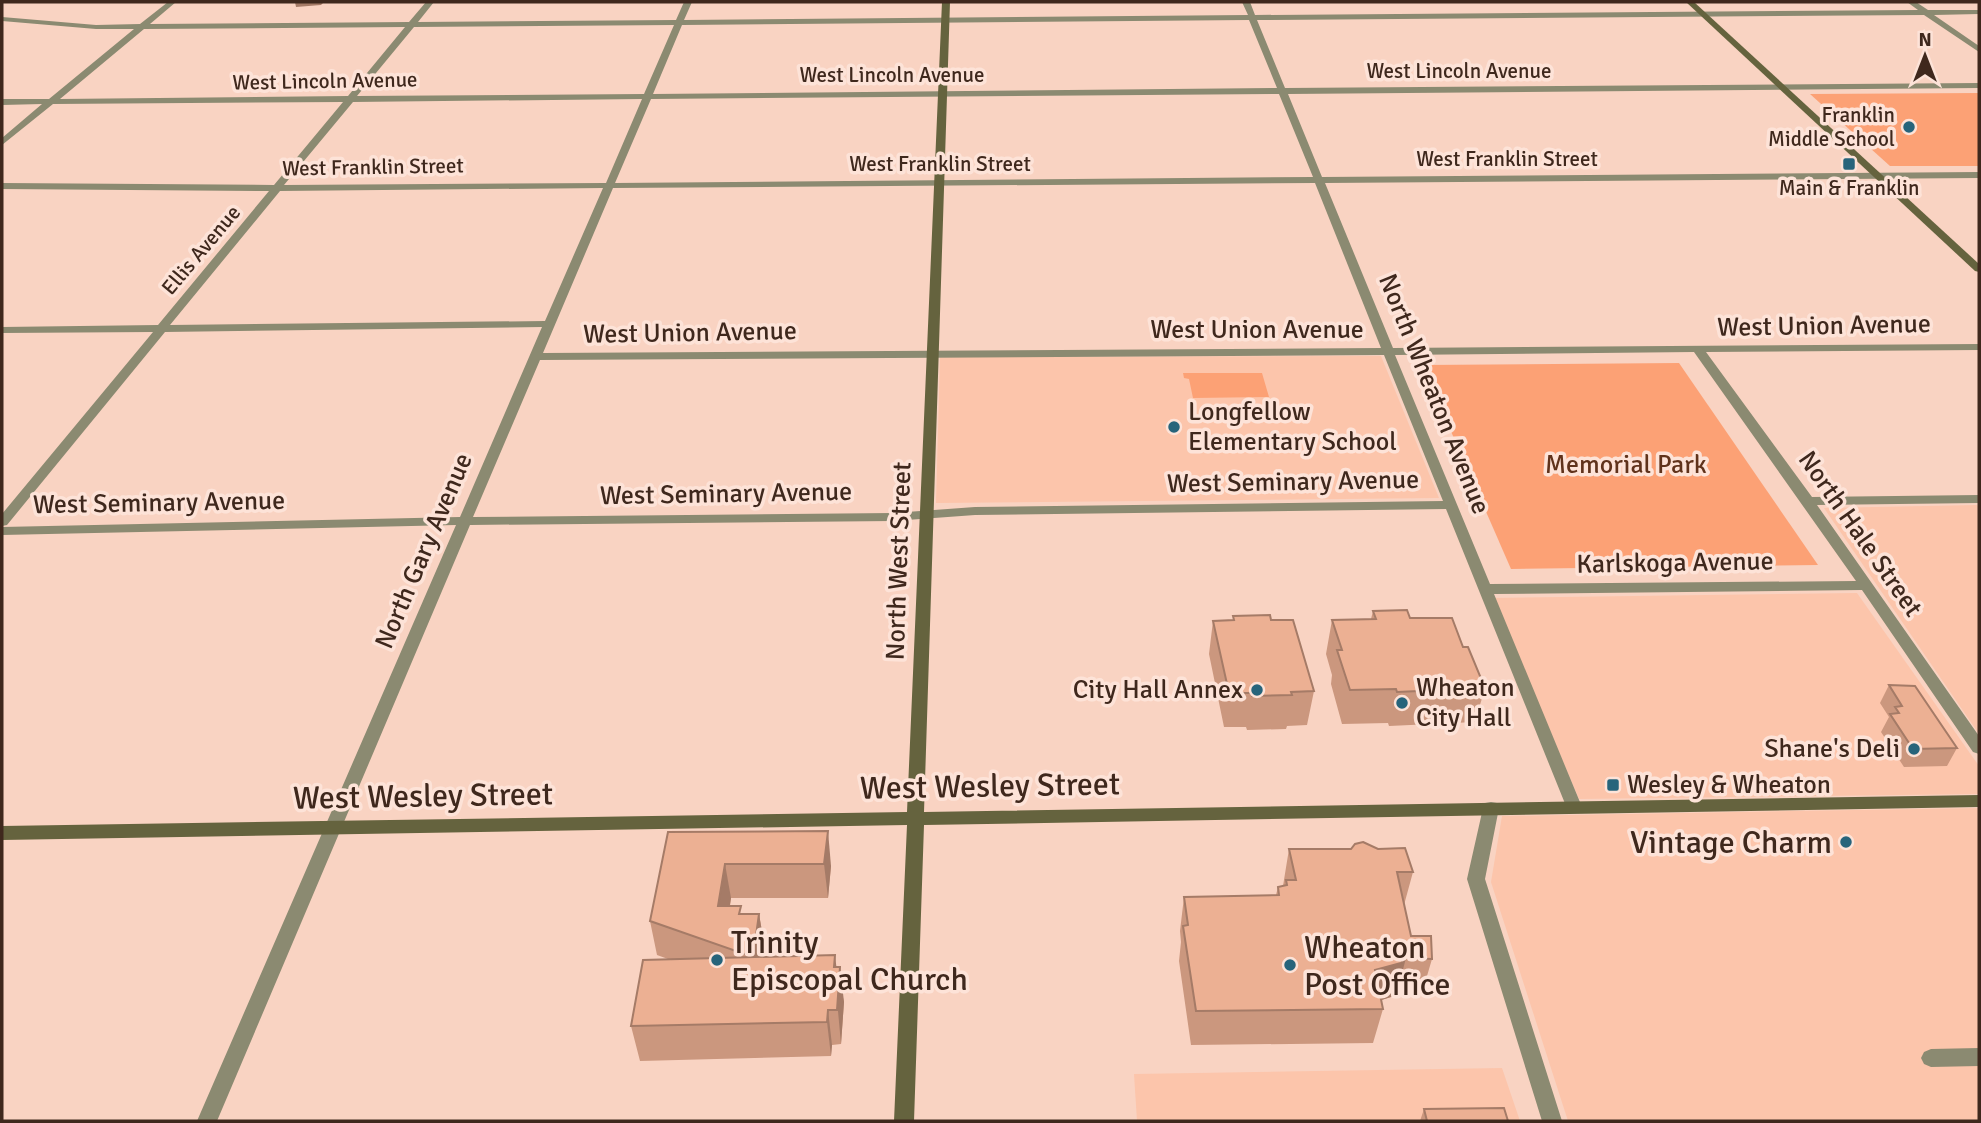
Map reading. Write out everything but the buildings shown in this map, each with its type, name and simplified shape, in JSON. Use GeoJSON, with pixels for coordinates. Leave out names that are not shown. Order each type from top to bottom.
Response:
{"type":"FeatureCollection","features":[{"type":"Feature","properties":{"kind":"street"},"geometry":{"type":"LineString","coordinates":[[2,142],[172,2]]}},
{"type":"Feature","properties":{"kind":"street","name":"Ellis Avenue"},"geometry":{"type":"LineString","coordinates":[[2,522],[430,2]]}},
{"type":"Feature","properties":{"kind":"street","name":"North Gary Avenue"},"geometry":{"type":"LineString","coordinates":[[207,1121],[336,827],[464,521],[688,2]]}},
{"type":"Feature","properties":{"kind":"street","name":"North West Street"},"geometry":{"type":"LineString","coordinates":[[904,1121],[946,2]]}},
{"type":"Feature","properties":{"kind":"street","name":"North Wheaton Avenue"},"geometry":{"type":"LineString","coordinates":[[1245,2],[1574,807]]}},
{"type":"Feature","properties":{"kind":"street"},"geometry":{"type":"LineString","coordinates":[[1690,2],[1979,269]]}},
{"type":"Feature","properties":{"kind":"street"},"geometry":{"type":"LineString","coordinates":[[1911,2],[1979,50]]}},
{"type":"Feature","properties":{"kind":"street"},"geometry":{"type":"LineString","coordinates":[[2,19],[53,25],[142,26],[1979,12]]}},
{"type":"Feature","properties":{"kind":"street","name":"West Lincoln Avenue"},"geometry":{"type":"LineString","coordinates":[[2,102],[1979,85]]}},
{"type":"Feature","properties":{"kind":"street","name":"West Franklin Street"},"geometry":{"type":"LineString","coordinates":[[2,186],[278,188],[1979,175]]}},
{"type":"Feature","properties":{"kind":"street","name":"West Union Avenue"},"geometry":{"type":"LineString","coordinates":[[2,330],[549,324]]}},
{"type":"Feature","properties":{"kind":"street","name":"West Union Avenue"},"geometry":{"type":"LineString","coordinates":[[535,357],[1979,347]]}},
{"type":"Feature","properties":{"kind":"street","name":"North Hale Street"},"geometry":{"type":"LineString","coordinates":[[1698,349],[1808,501],[1979,748]]}},
{"type":"Feature","properties":{"kind":"street"},"geometry":{"type":"LineString","coordinates":[[1808,501],[1979,499]]}},
{"type":"Feature","properties":{"kind":"street","name":"West Seminary Avenue"},"geometry":{"type":"LineString","coordinates":[[2,531],[975,511],[1451,505]]}},
{"type":"Feature","properties":{"kind":"street","name":"Karlskoga Avenue"},"geometry":{"type":"LineString","coordinates":[[1486,589],[1865,585]]}},
{"type":"Feature","properties":{"kind":"street","name":"West Wesley Street"},"geometry":{"type":"LineString","coordinates":[[2,834],[1979,801]]}},
{"type":"Feature","properties":{"kind":"street"},"geometry":{"type":"LineString","coordinates":[[1491,808],[1476,879],[1552,1121]]}},
{"type":"Feature","properties":{"kind":"street"},"geometry":{"type":"LineString","coordinates":[[1931,1058],[1979,1057]]}},
{"type":"Feature","properties":{"kind":"shaded area","name":"Longfellow Elementary School"},"geometry":{"type":"Polygon","coordinates":[[[1381,356],[1439,498],[936,503],[940,357],[1381,356]]]}},
{"type":"Feature","properties":{"kind":"shaded area"},"geometry":{"type":"Polygon","coordinates":[[[1977,505],[1979,508],[1979,734],[1824,508],[1977,505]]]}},
{"type":"Feature","properties":{"kind":"shaded area"},"geometry":{"type":"Polygon","coordinates":[[[1857,593],[1979,766],[1979,794],[1579,799],[1493,598],[1857,593]]]}},
{"type":"Feature","properties":{"kind":"shaded area"},"geometry":{"type":"Polygon","coordinates":[[[1979,808],[1979,1121],[1568,1121],[1491,882],[1502,816],[1979,808]]]}},
{"type":"Feature","properties":{"kind":"shaded area"},"geometry":{"type":"Polygon","coordinates":[[[1502,1068],[1520,1121],[1137,1121],[1134,1074],[1502,1068]]]}},
{"type":"Feature","properties":{"kind":"green space","name":"Franklin Middle School"},"geometry":{"type":"Polygon","coordinates":[[[1979,93],[1979,166],[1890,166],[1810,94],[1979,93]]]}},
{"type":"Feature","properties":{"kind":"green space","name":"Memorial Park"},"geometry":{"type":"Polygon","coordinates":[[[1679,363],[1818,565],[1511,569],[1422,365],[1679,363]]]}},
{"type":"Feature","properties":{"kind":"green space"},"geometry":{"type":"Polygon","coordinates":[[[1183,373],[1262,373],[1269,397],[1193,398],[1189,379],[1184,378],[1183,373]]]}},
{"type":"Feature","properties":{"kind":"place","name":"Franklin Middle School"},"geometry":{"type":"Point","coordinates":[1909,127]}},
{"type":"Feature","properties":{"kind":"place","name":"Main & Franklin"},"geometry":{"type":"Point","coordinates":[1849,164]}},
{"type":"Feature","properties":{"kind":"place","name":"Longfellow Elementary School"},"geometry":{"type":"Point","coordinates":[1174,427]}},
{"type":"Feature","properties":{"kind":"place","name":"City Hall Annex"},"geometry":{"type":"Point","coordinates":[1257,690]}},
{"type":"Feature","properties":{"kind":"place","name":"Wheaton City Hall"},"geometry":{"type":"Point","coordinates":[1402,703]}},
{"type":"Feature","properties":{"kind":"place","name":"Shane's Deli"},"geometry":{"type":"Point","coordinates":[1914,749]}},
{"type":"Feature","properties":{"kind":"place","name":"Wesley & Wheaton"},"geometry":{"type":"Point","coordinates":[1613,785]}},
{"type":"Feature","properties":{"kind":"place","name":"Vintage Charm"},"geometry":{"type":"Point","coordinates":[1846,842]}},
{"type":"Feature","properties":{"kind":"place","name":"Trinity Episcopal Church"},"geometry":{"type":"Point","coordinates":[717,960]}},
{"type":"Feature","properties":{"kind":"place","name":"Wheaton Post Office"},"geometry":{"type":"Point","coordinates":[1290,965]}}]}
